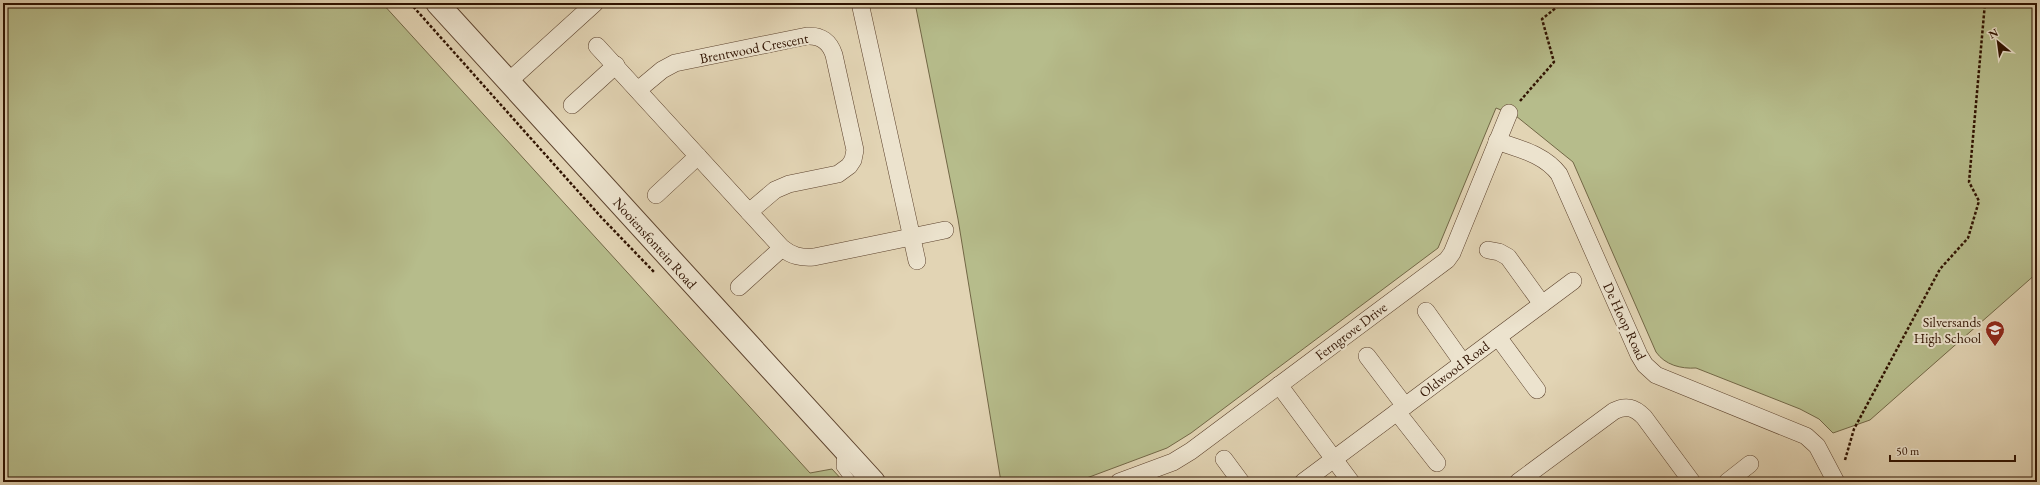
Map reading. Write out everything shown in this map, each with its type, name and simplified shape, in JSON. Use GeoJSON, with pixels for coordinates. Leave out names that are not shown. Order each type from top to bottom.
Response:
{"type":"FeatureCollection","features":[{"type":"Feature","properties":{"kind":"street","name":"Nooiensfontein Road"},"geometry":{"type":"LineString","coordinates":[[437,3],[874,482]]}},
{"type":"Feature","properties":{"kind":"street"},"geometry":{"type":"LineString","coordinates":[[508,82],[595,3]]}},
{"type":"Feature","properties":{"kind":"street"},"geometry":{"type":"LineString","coordinates":[[860,3],[917,261]]}},
{"type":"Feature","properties":{"kind":"street","name":"Brentwood Crescent"},"geometry":{"type":"LineString","coordinates":[[638,90],[662,70],[680,62],[807,36],[820,37],[830,44],[834,55],[855,150],[853,160],[849,166],[838,174],[789,184],[775,190],[749,212]]}},
{"type":"Feature","properties":{"kind":"street"},"geometry":{"type":"LineString","coordinates":[[597,46],[788,253],[805,257],[912,238],[945,230]]}},
{"type":"Feature","properties":{"kind":"street"},"geometry":{"type":"LineString","coordinates":[[572,105],[616,66]]}},
{"type":"Feature","properties":{"kind":"street","name":"Ferngrove Drive"},"geometry":{"type":"LineString","coordinates":[[1119,482],[1178,460],[1450,256],[1509,113]]}},
{"type":"Feature","properties":{"kind":"street","name":"De Hoop Road"},"geometry":{"type":"LineString","coordinates":[[1497,141],[1539,157],[1553,166],[1559,174],[1639,355],[1650,370],[1656,375],[1806,436],[1817,446],[1836,482]]}},
{"type":"Feature","properties":{"kind":"street"},"geometry":{"type":"LineString","coordinates":[[656,195],[698,156]]}},
{"type":"Feature","properties":{"kind":"street"},"geometry":{"type":"LineString","coordinates":[[739,288],[782,248]]}},
{"type":"Feature","properties":{"kind":"street"},"geometry":{"type":"LineString","coordinates":[[1488,250],[1499,252],[1508,258],[1542,304]]}},
{"type":"Feature","properties":{"kind":"street","name":"Oldwood Road"},"geometry":{"type":"LineString","coordinates":[[1303,482],[1573,281]]}},
{"type":"Feature","properties":{"kind":"street"},"geometry":{"type":"LineString","coordinates":[[1426,312],[1463,363]]}},
{"type":"Feature","properties":{"kind":"street"},"geometry":{"type":"LineString","coordinates":[[1498,337],[1537,390]]}},
{"type":"Feature","properties":{"kind":"street"},"geometry":{"type":"LineString","coordinates":[[1367,356],[1437,463]]}},
{"type":"Feature","properties":{"kind":"street"},"geometry":{"type":"LineString","coordinates":[[1279,385],[1335,458],[1351,482]]}},
{"type":"Feature","properties":{"kind":"street"},"geometry":{"type":"LineString","coordinates":[[1518,482],[1614,411],[1626,407],[1636,409],[1644,417],[1692,482]]}},
{"type":"Feature","properties":{"kind":"street"},"geometry":{"type":"LineString","coordinates":[[1224,459],[1241,482]]}},
{"type":"Feature","properties":{"kind":"street"},"geometry":{"type":"LineString","coordinates":[[1726,482],[1750,464]]}},
{"type":"Feature","properties":{"kind":"lane"},"geometry":{"type":"LineString","coordinates":[[842,446],[841,467],[852,482]]}},
{"type":"Feature","properties":{"kind":"path"},"geometry":{"type":"LineString","coordinates":[[1509,113],[1554,62],[1542,19],[1562,3]]}},
{"type":"Feature","properties":{"kind":"path"},"geometry":{"type":"LineString","coordinates":[[1845,460],[1854,429],[1940,269],[1968,238],[1979,201],[1969,182],[1985,3]]}},
{"type":"Feature","properties":{"kind":"green space"},"geometry":{"type":"Polygon","coordinates":[[[3,3],[382,3],[810,473],[832,469],[844,482],[3,482],[3,3]]]}},
{"type":"Feature","properties":{"kind":"green space"},"geometry":{"type":"Polygon","coordinates":[[[915,3],[2037,3],[2037,273],[1870,420],[1833,433],[1819,419],[1800,409],[1696,368],[1679,367],[1664,360],[1656,352],[1573,162],[1516,116],[1496,108],[1438,248],[1191,433],[1167,448],[1076,482],[1001,482],[958,219],[915,3]]]}},
{"type":"Feature","properties":{"kind":"place","name":"Silversands High School"},"geometry":{"type":"Point","coordinates":[1995,347]}}]}
